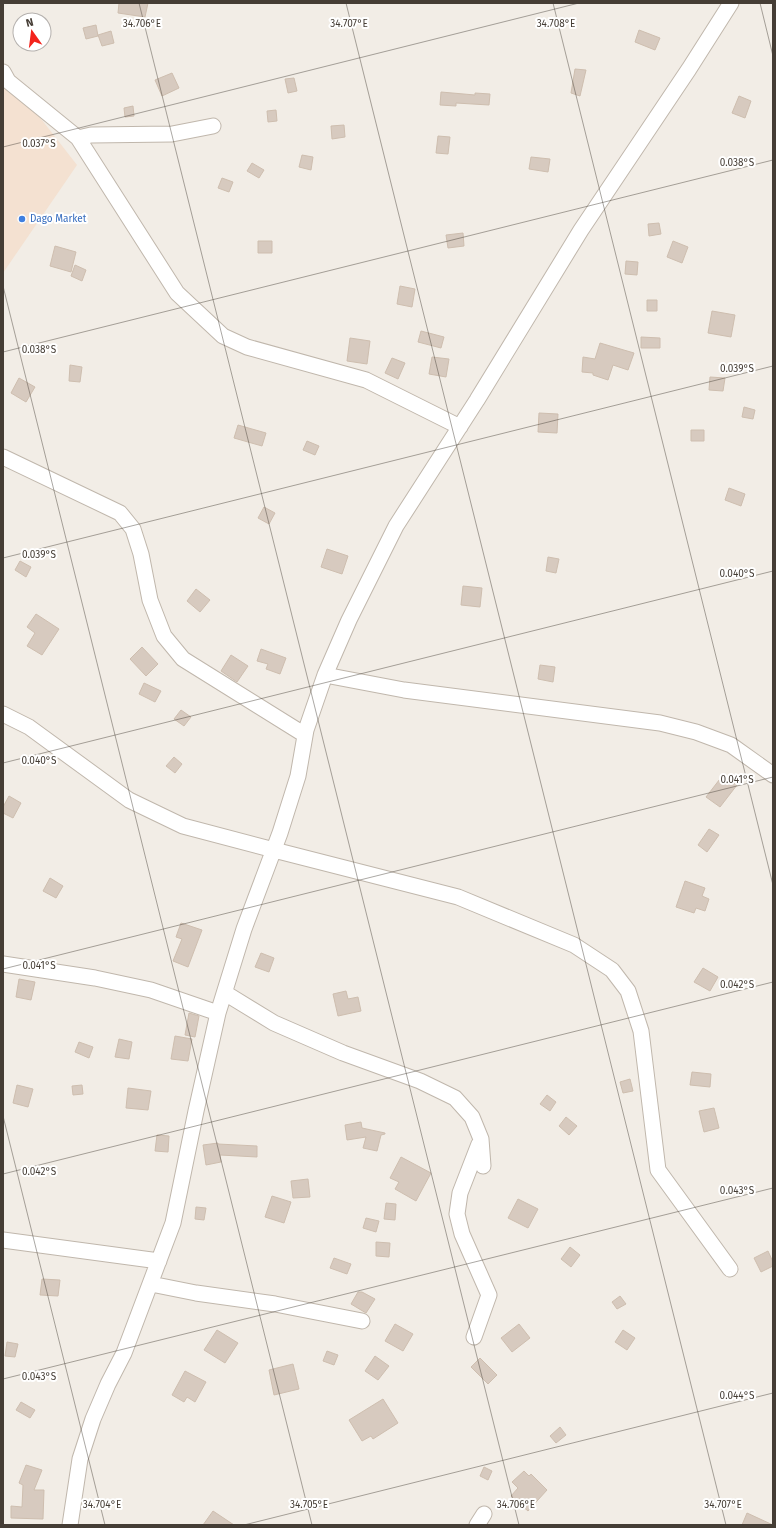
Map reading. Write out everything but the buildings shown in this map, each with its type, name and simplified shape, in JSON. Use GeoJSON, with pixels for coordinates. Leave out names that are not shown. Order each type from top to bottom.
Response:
{"type":"FeatureCollection","features":[{"type":"Feature","properties":{"kind":"street"},"geometry":{"type":"LineString","coordinates":[[70,1525],[80,1459],[96,1412],[124,1353],[173,1222],[218,1013],[244,929],[280,833],[298,776],[305,735],[324,676],[349,620],[396,526],[460,428],[581,230],[689,69],[731,3]]}},
{"type":"Feature","properties":{"kind":"street"},"geometry":{"type":"LineString","coordinates":[[3,72],[8,81],[78,138],[177,294],[223,336],[247,346],[366,380],[460,428]]}},
{"type":"Feature","properties":{"kind":"street"},"geometry":{"type":"LineString","coordinates":[[78,138],[91,135],[172,134],[213,126]]}},
{"type":"Feature","properties":{"kind":"street"},"geometry":{"type":"LineString","coordinates":[[3,457],[120,513],[133,529],[141,554],[150,600],[164,636],[183,659],[305,735]]}},
{"type":"Feature","properties":{"kind":"street"},"geometry":{"type":"LineString","coordinates":[[324,676],[404,690],[660,723],[696,732],[731,745],[773,775]]}},
{"type":"Feature","properties":{"kind":"street"},"geometry":{"type":"LineString","coordinates":[[3,714],[29,727],[129,800],[183,826],[458,897],[574,945],[612,970],[628,991],[641,1031],[658,1170],[730,1269]]}},
{"type":"Feature","properties":{"kind":"street"},"geometry":{"type":"LineString","coordinates":[[3,964],[95,978],[151,990],[218,1013]]}},
{"type":"Feature","properties":{"kind":"street"},"geometry":{"type":"LineString","coordinates":[[225,993],[274,1023],[343,1054],[420,1081],[455,1098],[472,1117],[481,1139],[483,1166]]}},
{"type":"Feature","properties":{"kind":"street"},"geometry":{"type":"LineString","coordinates":[[474,1337],[489,1295],[462,1234],[458,1214],[460,1193],[481,1139]]}},
{"type":"Feature","properties":{"kind":"street"},"geometry":{"type":"LineString","coordinates":[[3,1240],[159,1261]]}},
{"type":"Feature","properties":{"kind":"street"},"geometry":{"type":"LineString","coordinates":[[151,1284],[196,1293],[274,1304],[362,1321]]}},
{"type":"Feature","properties":{"kind":"shaded area","name":"Dago Market"},"geometry":{"type":"Polygon","coordinates":[[[3,70],[77,165],[3,273],[3,70]]]}},
{"type":"Feature","properties":{"kind":"place","name":"Dago Market"},"geometry":{"type":"Point","coordinates":[22,219]}}]}
